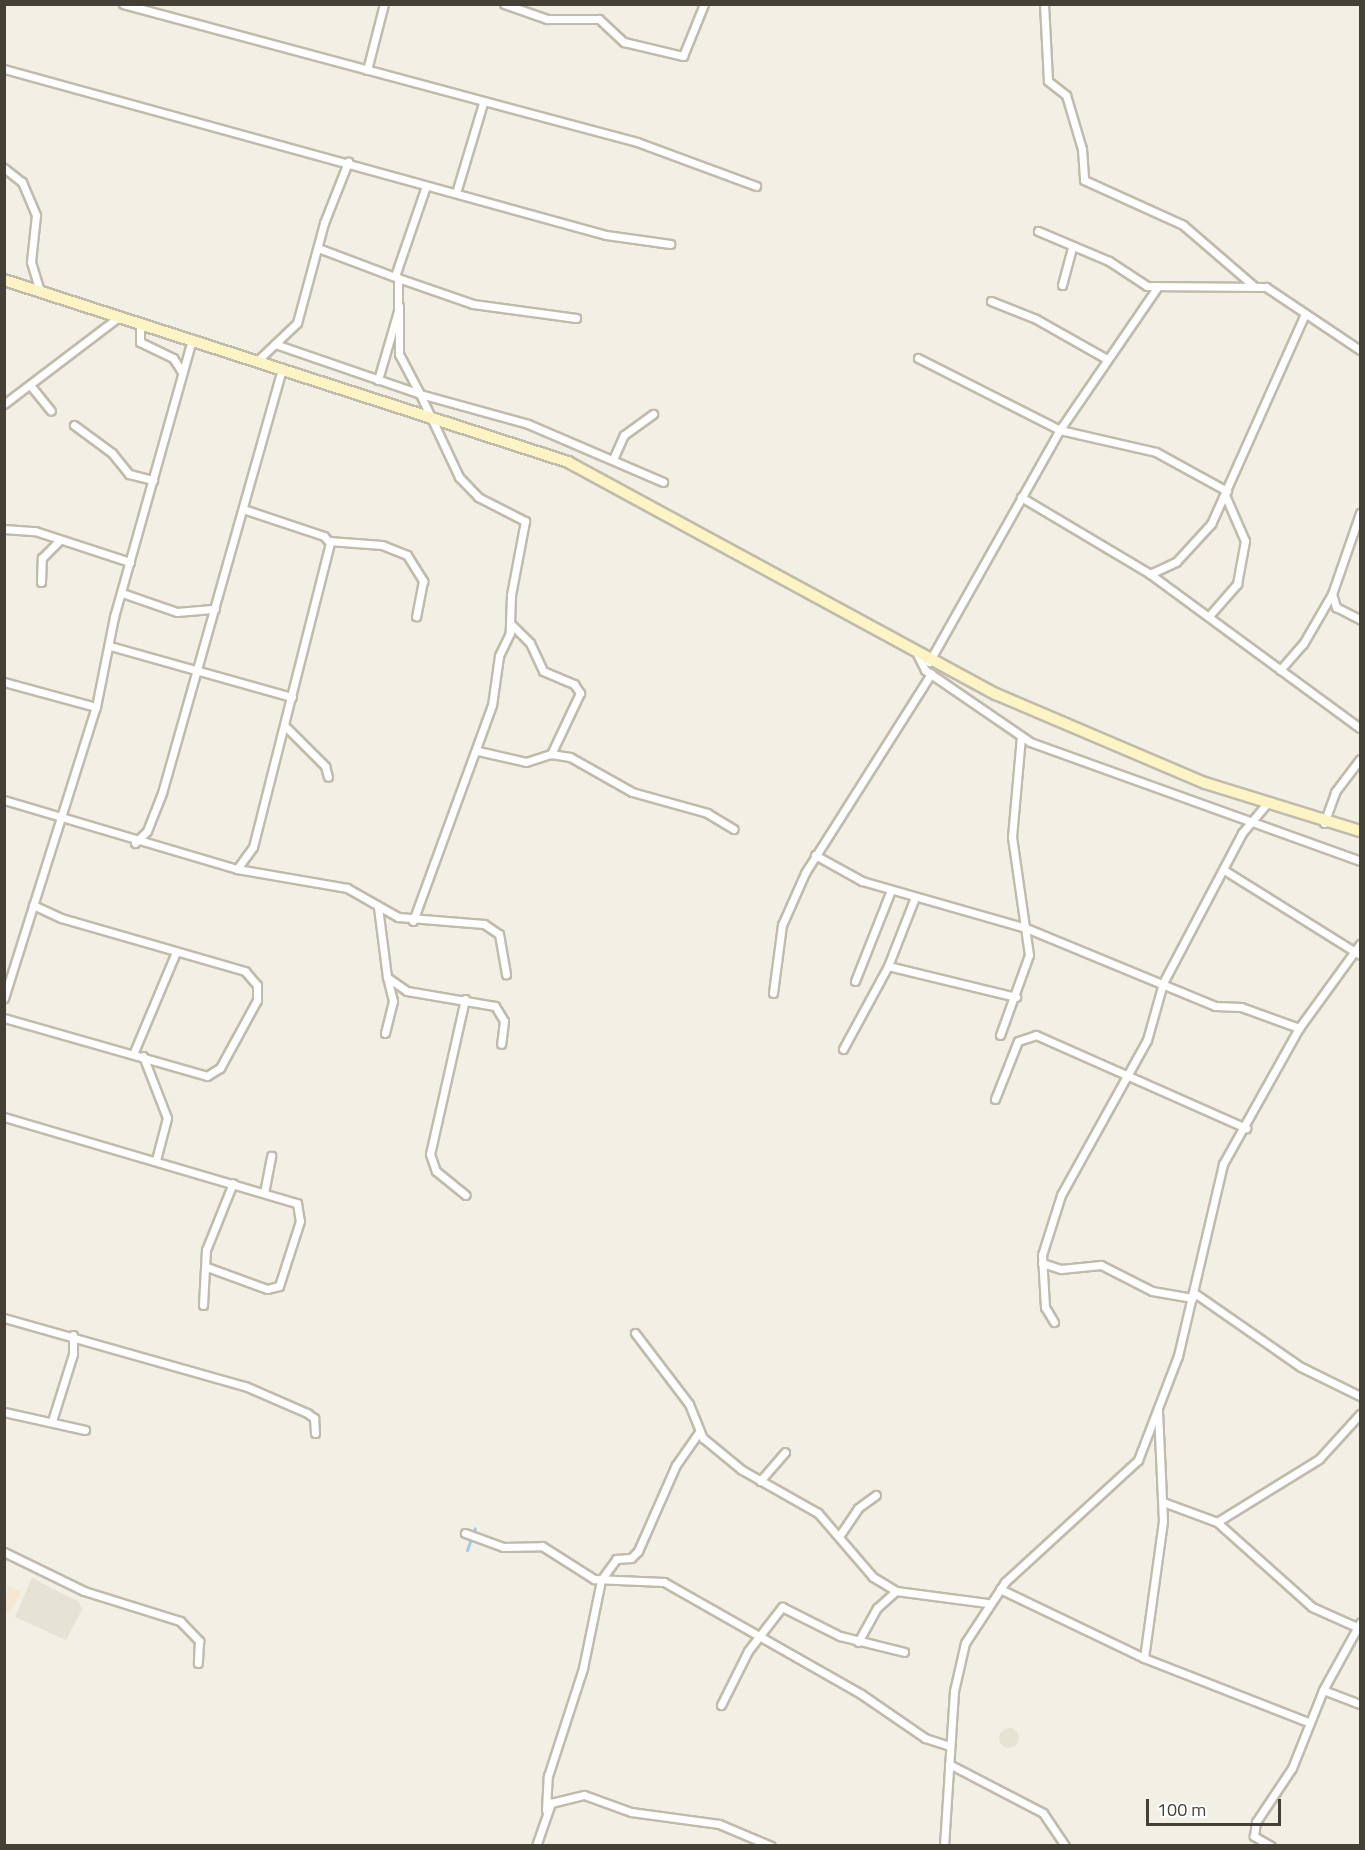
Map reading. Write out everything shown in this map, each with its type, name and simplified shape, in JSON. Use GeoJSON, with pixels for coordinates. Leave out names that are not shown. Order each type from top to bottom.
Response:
{"type":"FeatureCollection","features":[{"type":"Feature","properties":{"kind":"main road"},"geometry":{"type":"LineString","coordinates":[[4,280],[259,359],[431,420],[568,462],[929,662],[1205,783],[1324,823],[1360,831]]}},
{"type":"Feature","properties":{"kind":"street"},"geometry":{"type":"LineString","coordinates":[[123,4],[483,103],[637,141],[756,186]]}},
{"type":"Feature","properties":{"kind":"street"},"geometry":{"type":"LineString","coordinates":[[367,70],[384,4]]}},
{"type":"Feature","properties":{"kind":"street"},"geometry":{"type":"LineString","coordinates":[[504,4],[547,19],[599,19],[624,42],[683,56],[704,4]]}},
{"type":"Feature","properties":{"kind":"street"},"geometry":{"type":"LineString","coordinates":[[1044,4],[1048,81],[1068,103],[1082,149],[1084,180],[1183,225],[1254,286]]}},
{"type":"Feature","properties":{"kind":"street"},"geometry":{"type":"LineString","coordinates":[[4,69],[606,235],[670,244]]}},
{"type":"Feature","properties":{"kind":"street"},"geometry":{"type":"LineString","coordinates":[[456,193],[483,103]]}},
{"type":"Feature","properties":{"kind":"street"},"geometry":{"type":"LineString","coordinates":[[259,359],[297,323],[318,248],[348,162]]}},
{"type":"Feature","properties":{"kind":"street"},"geometry":{"type":"LineString","coordinates":[[4,168],[22,182],[36,215],[31,262],[40,291]]}},
{"type":"Feature","properties":{"kind":"street"},"geometry":{"type":"LineString","coordinates":[[413,921],[462,778],[478,752],[511,624],[525,521],[471,492],[446,458],[420,394],[399,354],[397,277],[426,186]]}},
{"type":"Feature","properties":{"kind":"street"},"geometry":{"type":"LineString","coordinates":[[1038,231],[1109,261],[1139,284],[1157,288],[1254,286],[1280,294],[1304,316],[1360,350]]}},
{"type":"Feature","properties":{"kind":"street"},"geometry":{"type":"LineString","coordinates":[[1062,285],[1072,247]]}},
{"type":"Feature","properties":{"kind":"street"},"geometry":{"type":"LineString","coordinates":[[318,248],[473,304],[576,318]]}},
{"type":"Feature","properties":{"kind":"street"},"geometry":{"type":"LineString","coordinates":[[929,662],[1060,430],[1105,358],[1157,288]]}},
{"type":"Feature","properties":{"kind":"street"},"geometry":{"type":"LineString","coordinates":[[991,301],[1036,319],[1105,358]]}},
{"type":"Feature","properties":{"kind":"street"},"geometry":{"type":"LineString","coordinates":[[378,380],[399,306]]}},
{"type":"Feature","properties":{"kind":"street"},"geometry":{"type":"LineString","coordinates":[[4,404],[120,316]]}},
{"type":"Feature","properties":{"kind":"street"},"geometry":{"type":"LineString","coordinates":[[1150,574],[1183,556],[1212,524],[1304,316]]}},
{"type":"Feature","properties":{"kind":"street"},"geometry":{"type":"LineString","coordinates":[[140,323],[140,342],[173,358],[182,372]]}},
{"type":"Feature","properties":{"kind":"street"},"geometry":{"type":"LineString","coordinates":[[4,998],[96,707],[130,562],[192,339]]}},
{"type":"Feature","properties":{"kind":"street"},"geometry":{"type":"LineString","coordinates":[[275,344],[420,394],[528,424],[614,458],[663,482]]}},
{"type":"Feature","properties":{"kind":"street"},"geometry":{"type":"LineString","coordinates":[[918,358],[1060,430],[1156,452],[1226,493],[1245,541],[1237,584],[1209,616]]}},
{"type":"Feature","properties":{"kind":"street"},"geometry":{"type":"LineString","coordinates":[[135,843],[147,831],[162,792],[282,368]]}},
{"type":"Feature","properties":{"kind":"street"},"geometry":{"type":"LineString","coordinates":[[30,385],[51,411]]}},
{"type":"Feature","properties":{"kind":"street"},"geometry":{"type":"LineString","coordinates":[[614,458],[624,435],[652,414]]}},
{"type":"Feature","properties":{"kind":"street"},"geometry":{"type":"LineString","coordinates":[[74,425],[112,453],[129,474],[153,480]]}},
{"type":"Feature","properties":{"kind":"street"},"geometry":{"type":"LineString","coordinates":[[1022,497],[1150,574],[1360,729]]}},
{"type":"Feature","properties":{"kind":"street"},"geometry":{"type":"LineString","coordinates":[[243,509],[329,541],[382,545],[407,555],[423,581],[416,616]]}},
{"type":"Feature","properties":{"kind":"street"},"geometry":{"type":"LineString","coordinates":[[1280,670],[1303,644],[1332,594],[1360,513]]}},
{"type":"Feature","properties":{"kind":"street"},"geometry":{"type":"LineString","coordinates":[[4,529],[35,531],[130,562]]}},
{"type":"Feature","properties":{"kind":"street"},"geometry":{"type":"LineString","coordinates":[[41,582],[42,558],[60,540]]}},
{"type":"Feature","properties":{"kind":"street"},"geometry":{"type":"LineString","coordinates":[[237,869],[253,847],[285,726],[329,541]]}},
{"type":"Feature","properties":{"kind":"street"},"geometry":{"type":"LineString","coordinates":[[122,593],[177,612],[215,609]]}},
{"type":"Feature","properties":{"kind":"street"},"geometry":{"type":"LineString","coordinates":[[1332,594],[1336,607],[1360,619]]}},
{"type":"Feature","properties":{"kind":"street"},"geometry":{"type":"LineString","coordinates":[[511,624],[530,643],[543,671],[574,684],[580,693],[551,754]]}},
{"type":"Feature","properties":{"kind":"street"},"geometry":{"type":"LineString","coordinates":[[110,646],[292,697]]}},
{"type":"Feature","properties":{"kind":"street"},"geometry":{"type":"LineString","coordinates":[[917,654],[931,674],[1021,736],[1360,861]]}},
{"type":"Feature","properties":{"kind":"street"},"geometry":{"type":"LineString","coordinates":[[773,993],[782,925],[815,855],[931,674]]}},
{"type":"Feature","properties":{"kind":"street"},"geometry":{"type":"LineString","coordinates":[[4,682],[96,707]]}},
{"type":"Feature","properties":{"kind":"street"},"geometry":{"type":"LineString","coordinates":[[285,726],[325,766],[328,777]]}},
{"type":"Feature","properties":{"kind":"street"},"geometry":{"type":"LineString","coordinates":[[1000,1035],[1016,997],[1029,955],[1012,837],[1021,736]]}},
{"type":"Feature","properties":{"kind":"street"},"geometry":{"type":"LineString","coordinates":[[478,752],[525,762],[551,754],[570,756],[596,775],[646,798],[707,813],[734,829]]}},
{"type":"Feature","properties":{"kind":"street"},"geometry":{"type":"LineString","coordinates":[[1324,823],[1339,785],[1360,759]]}},
{"type":"Feature","properties":{"kind":"street"},"geometry":{"type":"LineString","coordinates":[[4,800],[61,816],[135,843],[237,869],[347,888],[378,907],[413,921],[490,927],[499,934],[506,974]]}},
{"type":"Feature","properties":{"kind":"street"},"geometry":{"type":"LineString","coordinates":[[1054,1322],[1046,1313],[1042,1263],[1061,1195],[1124,1075],[1147,1040],[1163,983],[1250,822],[1266,804]]}},
{"type":"Feature","properties":{"kind":"street"},"geometry":{"type":"LineString","coordinates":[[815,855],[891,890],[1026,928],[1215,1006],[1241,1007],[1299,1028]]}},
{"type":"Feature","properties":{"kind":"street"},"geometry":{"type":"LineString","coordinates":[[1224,870],[1358,954]]}},
{"type":"Feature","properties":{"kind":"street"},"geometry":{"type":"LineString","coordinates":[[855,981],[891,890]]}},
{"type":"Feature","properties":{"kind":"street"},"geometry":{"type":"LineString","coordinates":[[843,1049],[888,966],[915,897]]}},
{"type":"Feature","properties":{"kind":"street"},"geometry":{"type":"LineString","coordinates":[[4,1018],[134,1052],[195,1074],[215,1073],[257,1000],[257,985],[245,971],[176,952],[33,905]]}},
{"type":"Feature","properties":{"kind":"street"},"geometry":{"type":"LineString","coordinates":[[378,907],[387,977],[393,1001],[385,1033]]}},
{"type":"Feature","properties":{"kind":"street"},"geometry":{"type":"LineString","coordinates":[[944,1845],[958,1663],[987,1603],[1132,1468],[1158,1410],[1192,1295],[1223,1164],[1246,1128],[1299,1028],[1358,954],[1360,944]]}},
{"type":"Feature","properties":{"kind":"street"},"geometry":{"type":"LineString","coordinates":[[134,1052],[176,952]]}},
{"type":"Feature","properties":{"kind":"street"},"geometry":{"type":"LineString","coordinates":[[888,966],[1016,997]]}},
{"type":"Feature","properties":{"kind":"street"},"geometry":{"type":"LineString","coordinates":[[387,977],[407,991],[465,999],[500,1010],[504,1022],[501,1044]]}},
{"type":"Feature","properties":{"kind":"street"},"geometry":{"type":"LineString","coordinates":[[465,999],[430,1154],[436,1171],[466,1195]]}},
{"type":"Feature","properties":{"kind":"street"},"geometry":{"type":"LineString","coordinates":[[995,1099],[1011,1052],[1029,1035],[1052,1039],[1124,1075],[1246,1128]]}},
{"type":"Feature","properties":{"kind":"street"},"geometry":{"type":"LineString","coordinates":[[143,1056],[167,1118],[156,1160]]}},
{"type":"Feature","properties":{"kind":"street"},"geometry":{"type":"LineString","coordinates":[[4,1117],[292,1200],[300,1212],[279,1286],[267,1289],[207,1268]]}},
{"type":"Feature","properties":{"kind":"street"},"geometry":{"type":"LineString","coordinates":[[264,1193],[271,1156]]}},
{"type":"Feature","properties":{"kind":"street"},"geometry":{"type":"LineString","coordinates":[[203,1305],[209,1240],[234,1183]]}},
{"type":"Feature","properties":{"kind":"street"},"geometry":{"type":"LineString","coordinates":[[1042,1263],[1061,1269],[1101,1265],[1152,1291],[1192,1295],[1301,1366],[1360,1396]]}},
{"type":"Feature","properties":{"kind":"street"},"geometry":{"type":"LineString","coordinates":[[4,1318],[73,1335],[245,1386],[307,1413],[314,1418],[315,1433]]}},
{"type":"Feature","properties":{"kind":"street"},"geometry":{"type":"LineString","coordinates":[[635,1333],[689,1404],[698,1433],[760,1482],[810,1508],[840,1535],[873,1576],[896,1592],[987,1603]]}},
{"type":"Feature","properties":{"kind":"street"},"geometry":{"type":"LineString","coordinates":[[52,1422],[74,1354],[73,1335]]}},
{"type":"Feature","properties":{"kind":"street"},"geometry":{"type":"LineString","coordinates":[[1143,1658],[1163,1502],[1158,1410]]}},
{"type":"Feature","properties":{"kind":"street"},"geometry":{"type":"LineString","coordinates":[[4,1412],[85,1430]]}},
{"type":"Feature","properties":{"kind":"street"},"geometry":{"type":"LineString","coordinates":[[1217,1522],[1319,1459],[1360,1414]]}},
{"type":"Feature","properties":{"kind":"street"},"geometry":{"type":"LineString","coordinates":[[536,1845],[546,1810],[548,1776],[583,1668],[601,1581],[616,1559],[631,1558],[638,1551],[676,1465],[698,1433]]}},
{"type":"Feature","properties":{"kind":"street"},"geometry":{"type":"LineString","coordinates":[[760,1482],[785,1452]]}},
{"type":"Feature","properties":{"kind":"street"},"geometry":{"type":"LineString","coordinates":[[840,1535],[858,1508],[876,1495]]}},
{"type":"Feature","properties":{"kind":"street"},"geometry":{"type":"LineString","coordinates":[[1163,1502],[1217,1522],[1312,1607],[1359,1625],[1308,1722],[1292,1768],[1256,1822],[1254,1836],[1271,1845]]}},
{"type":"Feature","properties":{"kind":"street"},"geometry":{"type":"LineString","coordinates":[[465,1533],[502,1547],[542,1546],[601,1581],[664,1582],[760,1636],[925,1738],[950,1746]]}},
{"type":"Feature","properties":{"kind":"street"},"geometry":{"type":"LineString","coordinates":[[4,1552],[84,1591],[180,1620],[199,1641],[198,1663]]}},
{"type":"Feature","properties":{"kind":"street"},"geometry":{"type":"LineString","coordinates":[[1000,1589],[1143,1658],[1308,1722]]}},
{"type":"Feature","properties":{"kind":"street"},"geometry":{"type":"LineString","coordinates":[[858,1642],[877,1608],[896,1592]]}},
{"type":"Feature","properties":{"kind":"street"},"geometry":{"type":"LineString","coordinates":[[721,1705],[760,1636],[782,1607],[858,1642],[904,1652]]}},
{"type":"Feature","properties":{"kind":"street"},"geometry":{"type":"LineString","coordinates":[[1323,1690],[1360,1704]]}},
{"type":"Feature","properties":{"kind":"street"},"geometry":{"type":"LineString","coordinates":[[949,1764],[1043,1813],[1065,1845]]}},
{"type":"Feature","properties":{"kind":"street"},"geometry":{"type":"LineString","coordinates":[[546,1810],[565,1796],[584,1795],[631,1812],[719,1824],[771,1845]]}},
{"type":"Feature","properties":{"kind":"shaded area"},"geometry":{"type":"Polygon","coordinates":[[[32,1578],[79,1602],[82,1610],[66,1640],[15,1617],[32,1578]]]}},
{"type":"Feature","properties":{"kind":"shaded area"},"geometry":{"type":"Polygon","coordinates":[[[8,1585],[21,1592],[10,1613],[5,1611],[8,1585]]]}},
{"type":"Feature","properties":{"kind":"shaded area"},"geometry":{"type":"Polygon","coordinates":[[[1009,1728],[1016,1731],[1019,1738],[1016,1745],[1009,1748],[1002,1745],[999,1738],[1002,1731],[1009,1728]]]}},
{"type":"Feature","properties":{"kind":"waterway"},"geometry":{"type":"LineString","coordinates":[[467,1550],[475,1528]]}}]}
